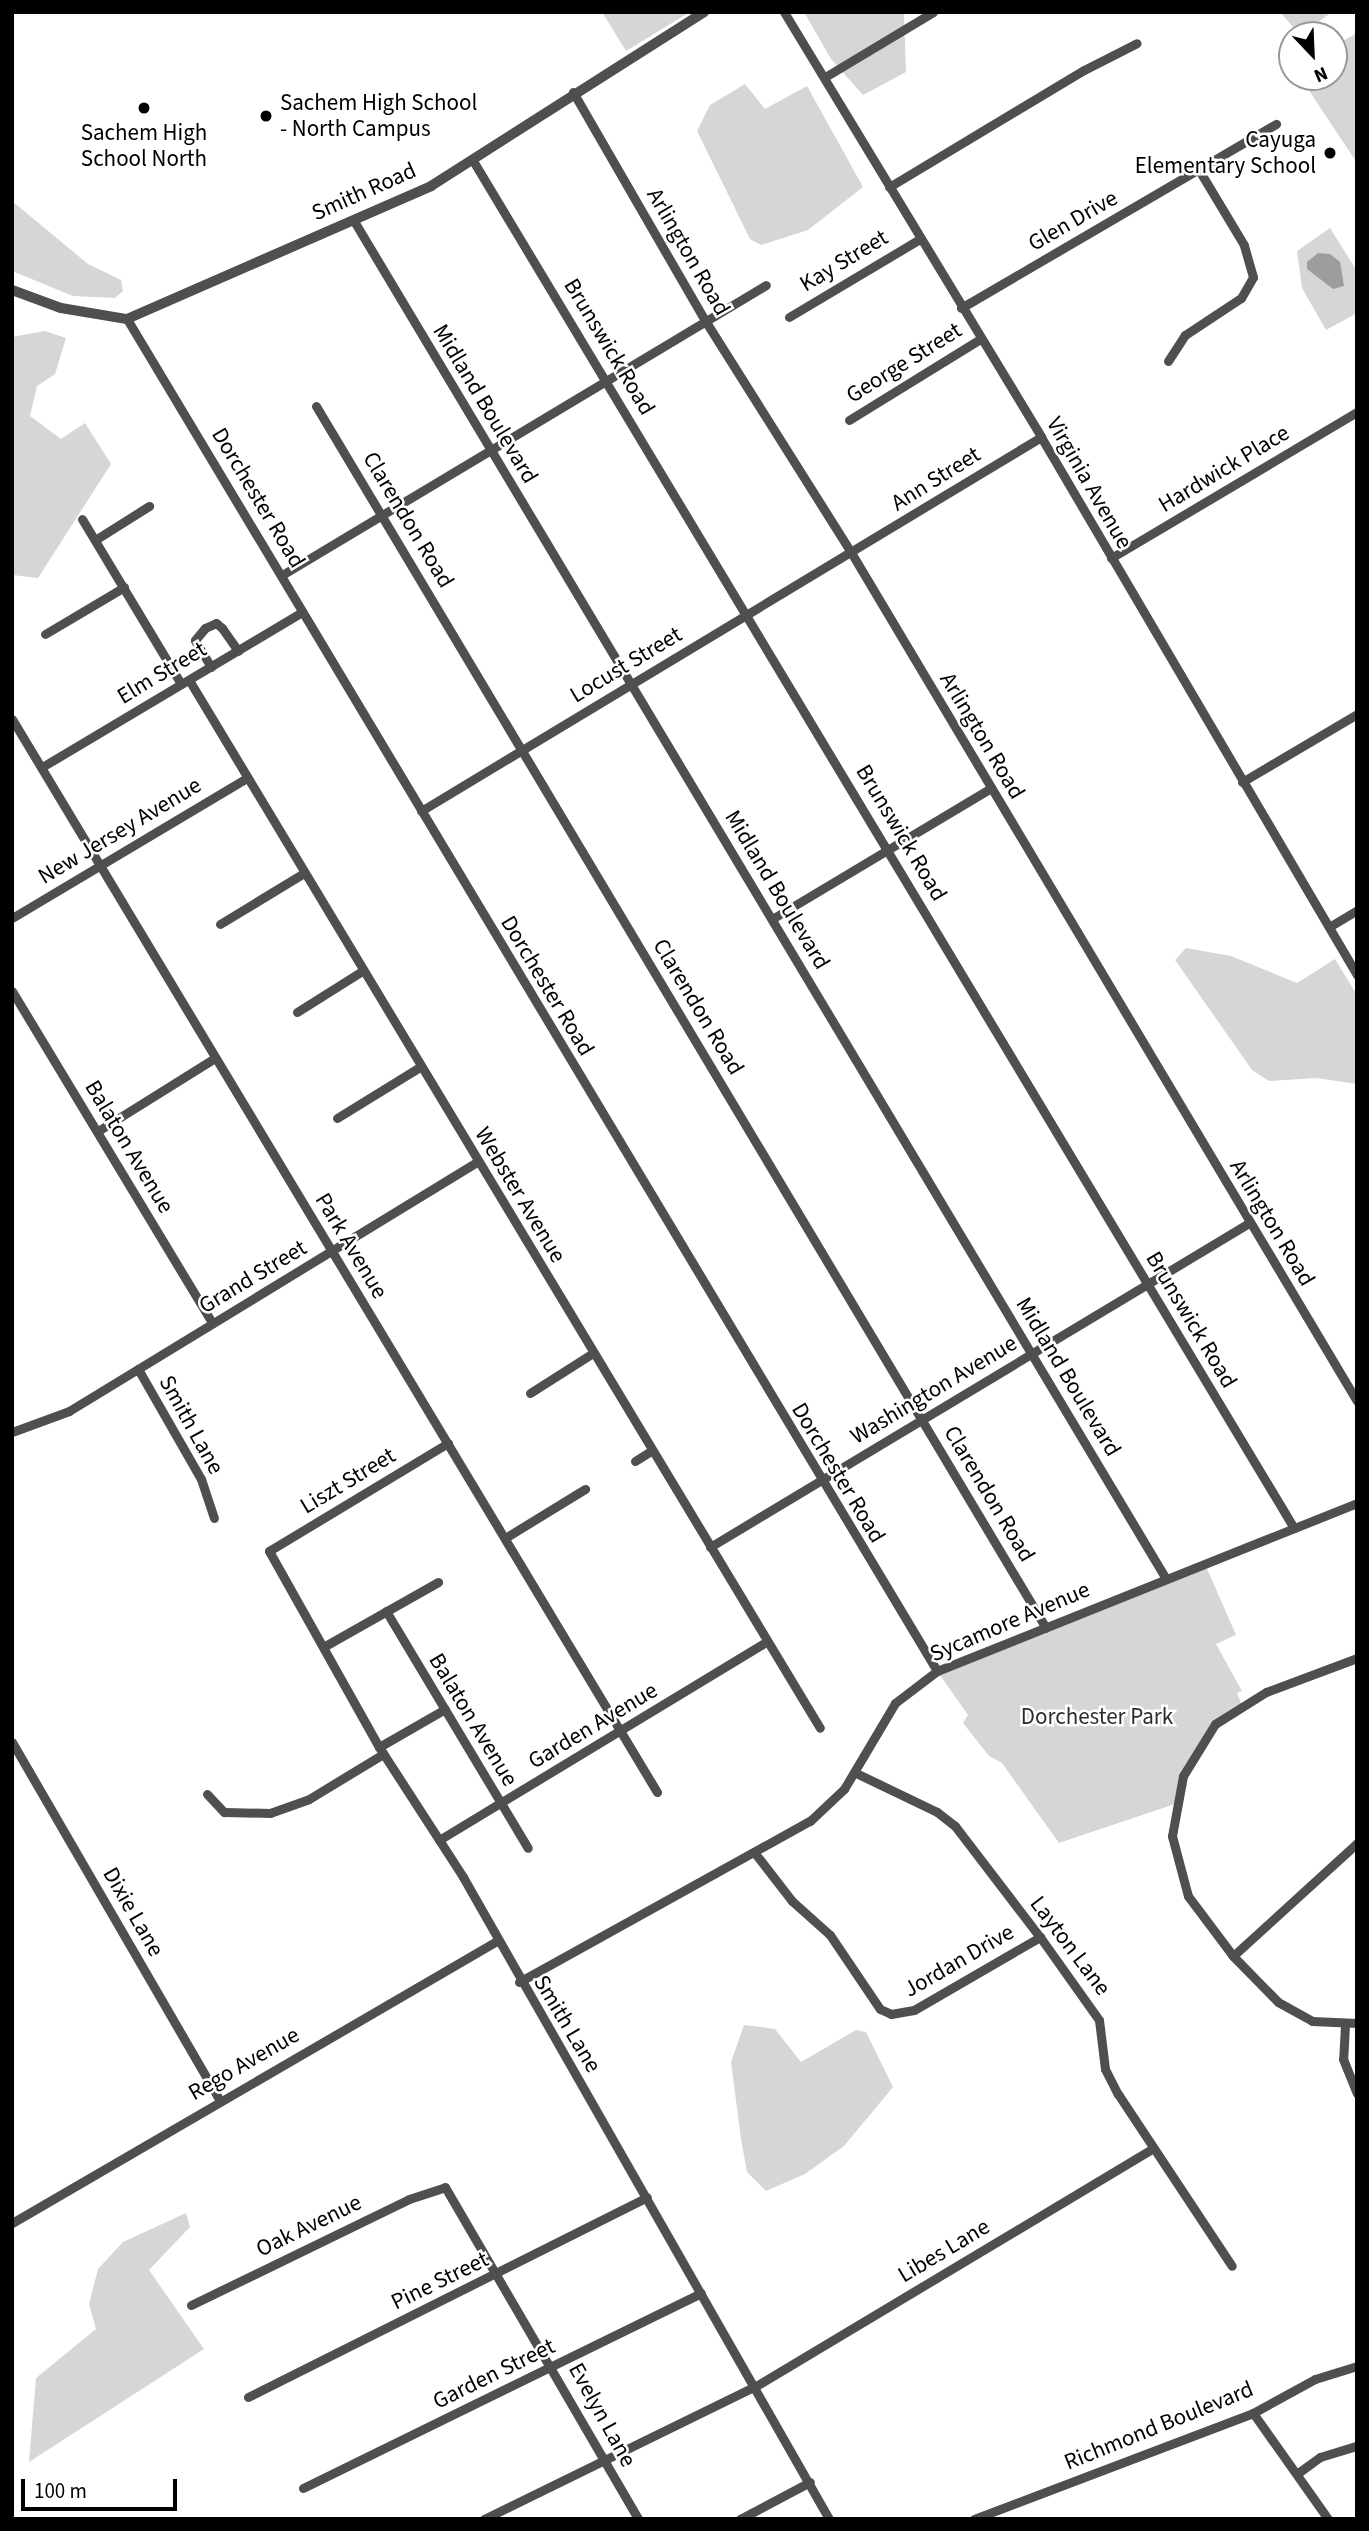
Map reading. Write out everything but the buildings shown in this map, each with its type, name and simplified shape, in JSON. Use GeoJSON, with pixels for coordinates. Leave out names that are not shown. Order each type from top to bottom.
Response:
{"type":"FeatureCollection","features":[{"type":"Feature","properties":{"kind":"street","name":"Smith Road"},"geometry":{"type":"LineString","coordinates":[[127,319],[431,186],[573,92],[704,12]]}},
{"type":"Feature","properties":{"kind":"street","name":"Virginia Avenue"},"geometry":{"type":"LineString","coordinates":[[785,12],[1041,437],[1357,975]]}},
{"type":"Feature","properties":{"kind":"street"},"geometry":{"type":"LineString","coordinates":[[825,77],[933,12]]}},
{"type":"Feature","properties":{"kind":"street"},"geometry":{"type":"LineString","coordinates":[[890,187],[1084,70],[1137,43]]}},
{"type":"Feature","properties":{"kind":"street","name":"Arlington Road"},"geometry":{"type":"LineString","coordinates":[[573,92],[706,321],[852,554],[1357,1401]]}},
{"type":"Feature","properties":{"kind":"street","name":"Glen Drive"},"geometry":{"type":"LineString","coordinates":[[961,308],[1276,124]]}},
{"type":"Feature","properties":{"kind":"street","name":"Brunswick Road"},"geometry":{"type":"LineString","coordinates":[[472,159],[1294,1528]]}},
{"type":"Feature","properties":{"kind":"street"},"geometry":{"type":"LineString","coordinates":[[1168,361],[1185,335],[1241,298],[1253,277],[1244,245],[1199,170]]}},
{"type":"Feature","properties":{"kind":"street","name":"Midland Boulevard"},"geometry":{"type":"LineString","coordinates":[[354,221],[1166,1579]]}},
{"type":"Feature","properties":{"kind":"street","name":"Kay Street"},"geometry":{"type":"LineString","coordinates":[[789,317],[920,239]]}},
{"type":"Feature","properties":{"kind":"street"},"geometry":{"type":"LineString","coordinates":[[282,575],[766,285]]}},
{"type":"Feature","properties":{"kind":"street"},"geometry":{"type":"LineString","coordinates":[[12,290],[61,307],[127,319]]}},
{"type":"Feature","properties":{"kind":"street","name":"Dorchester Road"},"geometry":{"type":"LineString","coordinates":[[127,319],[820,1480],[937,1671]]}},
{"type":"Feature","properties":{"kind":"street","name":"George Street"},"geometry":{"type":"LineString","coordinates":[[849,420],[980,339]]}},
{"type":"Feature","properties":{"kind":"street","name":"Clarendon Road"},"geometry":{"type":"LineString","coordinates":[[316,406],[524,749],[1046,1628]]}},
{"type":"Feature","properties":{"kind":"street","name":"Hardwick Place"},"geometry":{"type":"LineString","coordinates":[[1111,558],[1355,417]]}},
{"type":"Feature","properties":{"kind":"street","name":"Ann Street"},"geometry":{"type":"LineString","coordinates":[[852,554],[1041,437]]}},
{"type":"Feature","properties":{"kind":"street"},"geometry":{"type":"LineString","coordinates":[[95,540],[149,506]]}},
{"type":"Feature","properties":{"kind":"street","name":"Webster Avenue"},"geometry":{"type":"LineString","coordinates":[[82,519],[247,778],[820,1728]]}},
{"type":"Feature","properties":{"kind":"street","name":"Locust Street"},"geometry":{"type":"LineString","coordinates":[[421,811],[747,614],[852,554]]}},
{"type":"Feature","properties":{"kind":"street"},"geometry":{"type":"LineString","coordinates":[[46,635],[124,587]]}},
{"type":"Feature","properties":{"kind":"street","name":"Elm Street"},"geometry":{"type":"LineString","coordinates":[[42,767],[302,612]]}},
{"type":"Feature","properties":{"kind":"street"},"geometry":{"type":"LineString","coordinates":[[211,667],[195,640],[205,628],[216,623],[238,651]]}},
{"type":"Feature","properties":{"kind":"street"},"geometry":{"type":"LineString","coordinates":[[1242,782],[1357,714]]}},
{"type":"Feature","properties":{"kind":"street","name":"Park Avenue"},"geometry":{"type":"LineString","coordinates":[[12,719],[657,1792]]}},
{"type":"Feature","properties":{"kind":"street","name":"New Jersey Avenue"},"geometry":{"type":"LineString","coordinates":[[12,918],[247,778]]}},
{"type":"Feature","properties":{"kind":"street"},"geometry":{"type":"LineString","coordinates":[[772,919],[990,788]]}},
{"type":"Feature","properties":{"kind":"street"},"geometry":{"type":"LineString","coordinates":[[220,924],[304,873]]}},
{"type":"Feature","properties":{"kind":"street"},"geometry":{"type":"LineString","coordinates":[[1329,927],[1357,910]]}},
{"type":"Feature","properties":{"kind":"street"},"geometry":{"type":"LineString","coordinates":[[297,1012],[362,971]]}},
{"type":"Feature","properties":{"kind":"street","name":"Balaton Avenue"},"geometry":{"type":"LineString","coordinates":[[12,991],[212,1323]]}},
{"type":"Feature","properties":{"kind":"street"},"geometry":{"type":"LineString","coordinates":[[98,1131],[215,1058]]}},
{"type":"Feature","properties":{"kind":"street"},"geometry":{"type":"LineString","coordinates":[[337,1118],[420,1067]]}},
{"type":"Feature","properties":{"kind":"street","name":"Grand Street"},"geometry":{"type":"LineString","coordinates":[[154,1359],[478,1161]]}},
{"type":"Feature","properties":{"kind":"street","name":"Washington Avenue"},"geometry":{"type":"LineString","coordinates":[[710,1547],[1250,1223]]}},
{"type":"Feature","properties":{"kind":"street"},"geometry":{"type":"LineString","coordinates":[[530,1393],[593,1353]]}},
{"type":"Feature","properties":{"kind":"street","name":"Smith Lane"},"geometry":{"type":"LineString","coordinates":[[154,1359],[138,1369],[201,1479],[214,1518]]}},
{"type":"Feature","properties":{"kind":"street"},"geometry":{"type":"LineString","coordinates":[[12,1432],[57,1418],[138,1369]]}},
{"type":"Feature","properties":{"kind":"street","name":"Liszt Street"},"geometry":{"type":"LineString","coordinates":[[269,1551],[448,1443]]}},
{"type":"Feature","properties":{"kind":"street"},"geometry":{"type":"LineString","coordinates":[[635,1461],[651,1451]]}},
{"type":"Feature","properties":{"kind":"street"},"geometry":{"type":"LineString","coordinates":[[505,1538],[584,1489]]}},
{"type":"Feature","properties":{"kind":"street","name":"Sycamore Avenue"},"geometry":{"type":"LineString","coordinates":[[519,1982],[810,1821],[856,1773],[895,1703],[937,1671],[1357,1503]]}},
{"type":"Feature","properties":{"kind":"street","name":"Smith Lane"},"geometry":{"type":"LineString","coordinates":[[269,1551],[325,1646],[381,1750],[439,1840],[519,1982],[647,2197],[829,2519]]}},
{"type":"Feature","properties":{"kind":"street"},"geometry":{"type":"LineString","coordinates":[[325,1646],[438,1582]]}},
{"type":"Feature","properties":{"kind":"street","name":"Balaton Avenue"},"geometry":{"type":"LineString","coordinates":[[386,1612],[528,1848]]}},
{"type":"Feature","properties":{"kind":"street","name":"Garden Avenue"},"geometry":{"type":"LineString","coordinates":[[439,1840],[766,1642]]}},
{"type":"Feature","properties":{"kind":"street"},"geometry":{"type":"LineString","coordinates":[[1357,1658],[1266,1692],[1225,1716],[1205,1734],[1183,1776],[1173,1820],[1177,1865],[1188,1896],[1233,1956],[1287,2010],[1312,2021],[1357,2024]]}},
{"type":"Feature","properties":{"kind":"street"},"geometry":{"type":"LineString","coordinates":[[207,1794],[224,1812],[270,1813],[309,1799],[445,1709]]}},
{"type":"Feature","properties":{"kind":"street","name":"Dixie Lane"},"geometry":{"type":"LineString","coordinates":[[12,1742],[220,2101]]}},
{"type":"Feature","properties":{"kind":"street","name":"Layton Lane"},"geometry":{"type":"LineString","coordinates":[[856,1773],[937,1812],[955,1826],[1040,1937],[1099,2020],[1105,2069],[1153,2148],[1232,2266]]}},
{"type":"Feature","properties":{"kind":"street"},"geometry":{"type":"LineString","coordinates":[[1233,1956],[1357,1843]]}},
{"type":"Feature","properties":{"kind":"street","name":"Jordan Drive"},"geometry":{"type":"LineString","coordinates":[[754,1852],[792,1901],[830,1935],[880,2009],[896,2015],[936,1998],[1040,1937]]}},
{"type":"Feature","properties":{"kind":"street","name":"Rego Avenue"},"geometry":{"type":"LineString","coordinates":[[12,2223],[497,1941]]}},
{"type":"Feature","properties":{"kind":"street"},"geometry":{"type":"LineString","coordinates":[[1345,2025],[1343,2059],[1357,2093]]}},
{"type":"Feature","properties":{"kind":"street","name":"Libes Lane"},"geometry":{"type":"LineString","coordinates":[[484,2519],[756,2386],[1153,2148]]}},
{"type":"Feature","properties":{"kind":"street","name":"Evelyn Lane"},"geometry":{"type":"LineString","coordinates":[[445,2186],[553,2366],[638,2519]]}},
{"type":"Feature","properties":{"kind":"street","name":"Oak Avenue"},"geometry":{"type":"LineString","coordinates":[[191,2305],[409,2199],[445,2186]]}},
{"type":"Feature","properties":{"kind":"street","name":"Pine Street"},"geometry":{"type":"LineString","coordinates":[[248,2397],[499,2274],[647,2197]]}},
{"type":"Feature","properties":{"kind":"street","name":"Garden Street"},"geometry":{"type":"LineString","coordinates":[[303,2488],[701,2293]]}},
{"type":"Feature","properties":{"kind":"street","name":"Richmond Boulevard"},"geometry":{"type":"LineString","coordinates":[[974,2519],[1253,2413],[1315,2379],[1357,2366]]}},
{"type":"Feature","properties":{"kind":"street"},"geometry":{"type":"LineString","coordinates":[[1253,2413],[1328,2519]]}},
{"type":"Feature","properties":{"kind":"street"},"geometry":{"type":"LineString","coordinates":[[1298,2473],[1320,2457],[1357,2446]]}},
{"type":"Feature","properties":{"kind":"street"},"geometry":{"type":"LineString","coordinates":[[740,2519],[810,2482]]}},
{"type":"Feature","properties":{"kind":"green space"},"geometry":{"type":"Polygon","coordinates":[[[602,12],[690,12],[626,51],[602,12]]]}},
{"type":"Feature","properties":{"kind":"green space"},"geometry":{"type":"Polygon","coordinates":[[[804,12],[907,12],[904,15],[906,72],[863,95],[831,59],[804,12]]]}},
{"type":"Feature","properties":{"kind":"green space"},"geometry":{"type":"Polygon","coordinates":[[[1280,12],[1332,12],[1319,21],[1288,21],[1280,12]]]}},
{"type":"Feature","properties":{"kind":"green space"},"geometry":{"type":"Polygon","coordinates":[[[1357,33],[1357,163],[1309,91],[1348,91],[1348,38],[1357,33]]]}},
{"type":"Feature","properties":{"kind":"green space"},"geometry":{"type":"Polygon","coordinates":[[[745,84],[765,109],[807,86],[863,187],[808,230],[761,245],[750,239],[697,131],[710,105],[745,84]]]}},
{"type":"Feature","properties":{"kind":"green space"},"geometry":{"type":"Polygon","coordinates":[[[12,201],[88,264],[121,280],[123,291],[115,298],[73,296],[12,271],[12,201]]]}},
{"type":"Feature","properties":{"kind":"green space"},"geometry":{"type":"Polygon","coordinates":[[[1330,228],[1357,271],[1357,313],[1326,330],[1302,288],[1297,251],[1330,228]]]}},
{"type":"Feature","properties":{"kind":"green space"},"geometry":{"type":"Polygon","coordinates":[[[45,331],[66,338],[55,374],[37,386],[30,416],[61,439],[85,423],[111,464],[38,578],[12,575],[12,337],[45,331]]]}},
{"type":"Feature","properties":{"kind":"green space"},"geometry":{"type":"Polygon","coordinates":[[[1186,948],[1231,956],[1297,983],[1335,959],[1357,995],[1357,1084],[1316,1078],[1269,1081],[1252,1070],[1175,960],[1186,948]]]}},
{"type":"Feature","properties":{"kind":"green space","name":"Dorchester Park"},"geometry":{"type":"Polygon","coordinates":[[[1205,1564],[1236,1635],[1216,1644],[1242,1691],[1237,1693],[1242,1705],[1205,1734],[1175,1804],[1059,1843],[1002,1763],[989,1756],[963,1723],[968,1715],[937,1671],[1205,1564]]]}},
{"type":"Feature","properties":{"kind":"green space"},"geometry":{"type":"Polygon","coordinates":[[[744,2025],[775,2029],[801,2062],[856,2030],[866,2032],[893,2087],[844,2146],[805,2174],[766,2191],[747,2172],[741,2139],[731,2062],[744,2025]]]}},
{"type":"Feature","properties":{"kind":"green space"},"geometry":{"type":"Polygon","coordinates":[[[186,2213],[190,2227],[149,2270],[204,2349],[29,2462],[36,2378],[96,2329],[89,2304],[98,2269],[123,2242],[186,2213]]]}},
{"type":"Feature","properties":{"kind":"shaded area"},"geometry":{"type":"Polygon","coordinates":[[[1318,253],[1330,254],[1340,262],[1344,286],[1333,289],[1307,269],[1307,262],[1318,253]]]}},
{"type":"Feature","properties":{"kind":"place","name":"Sachem High School North"},"geometry":{"type":"Point","coordinates":[144,108]}},
{"type":"Feature","properties":{"kind":"place","name":"Sachem High School - North Campus"},"geometry":{"type":"Point","coordinates":[266,116]}},
{"type":"Feature","properties":{"kind":"place","name":"Cayuga Elementary School"},"geometry":{"type":"Point","coordinates":[1330,153]}}]}
